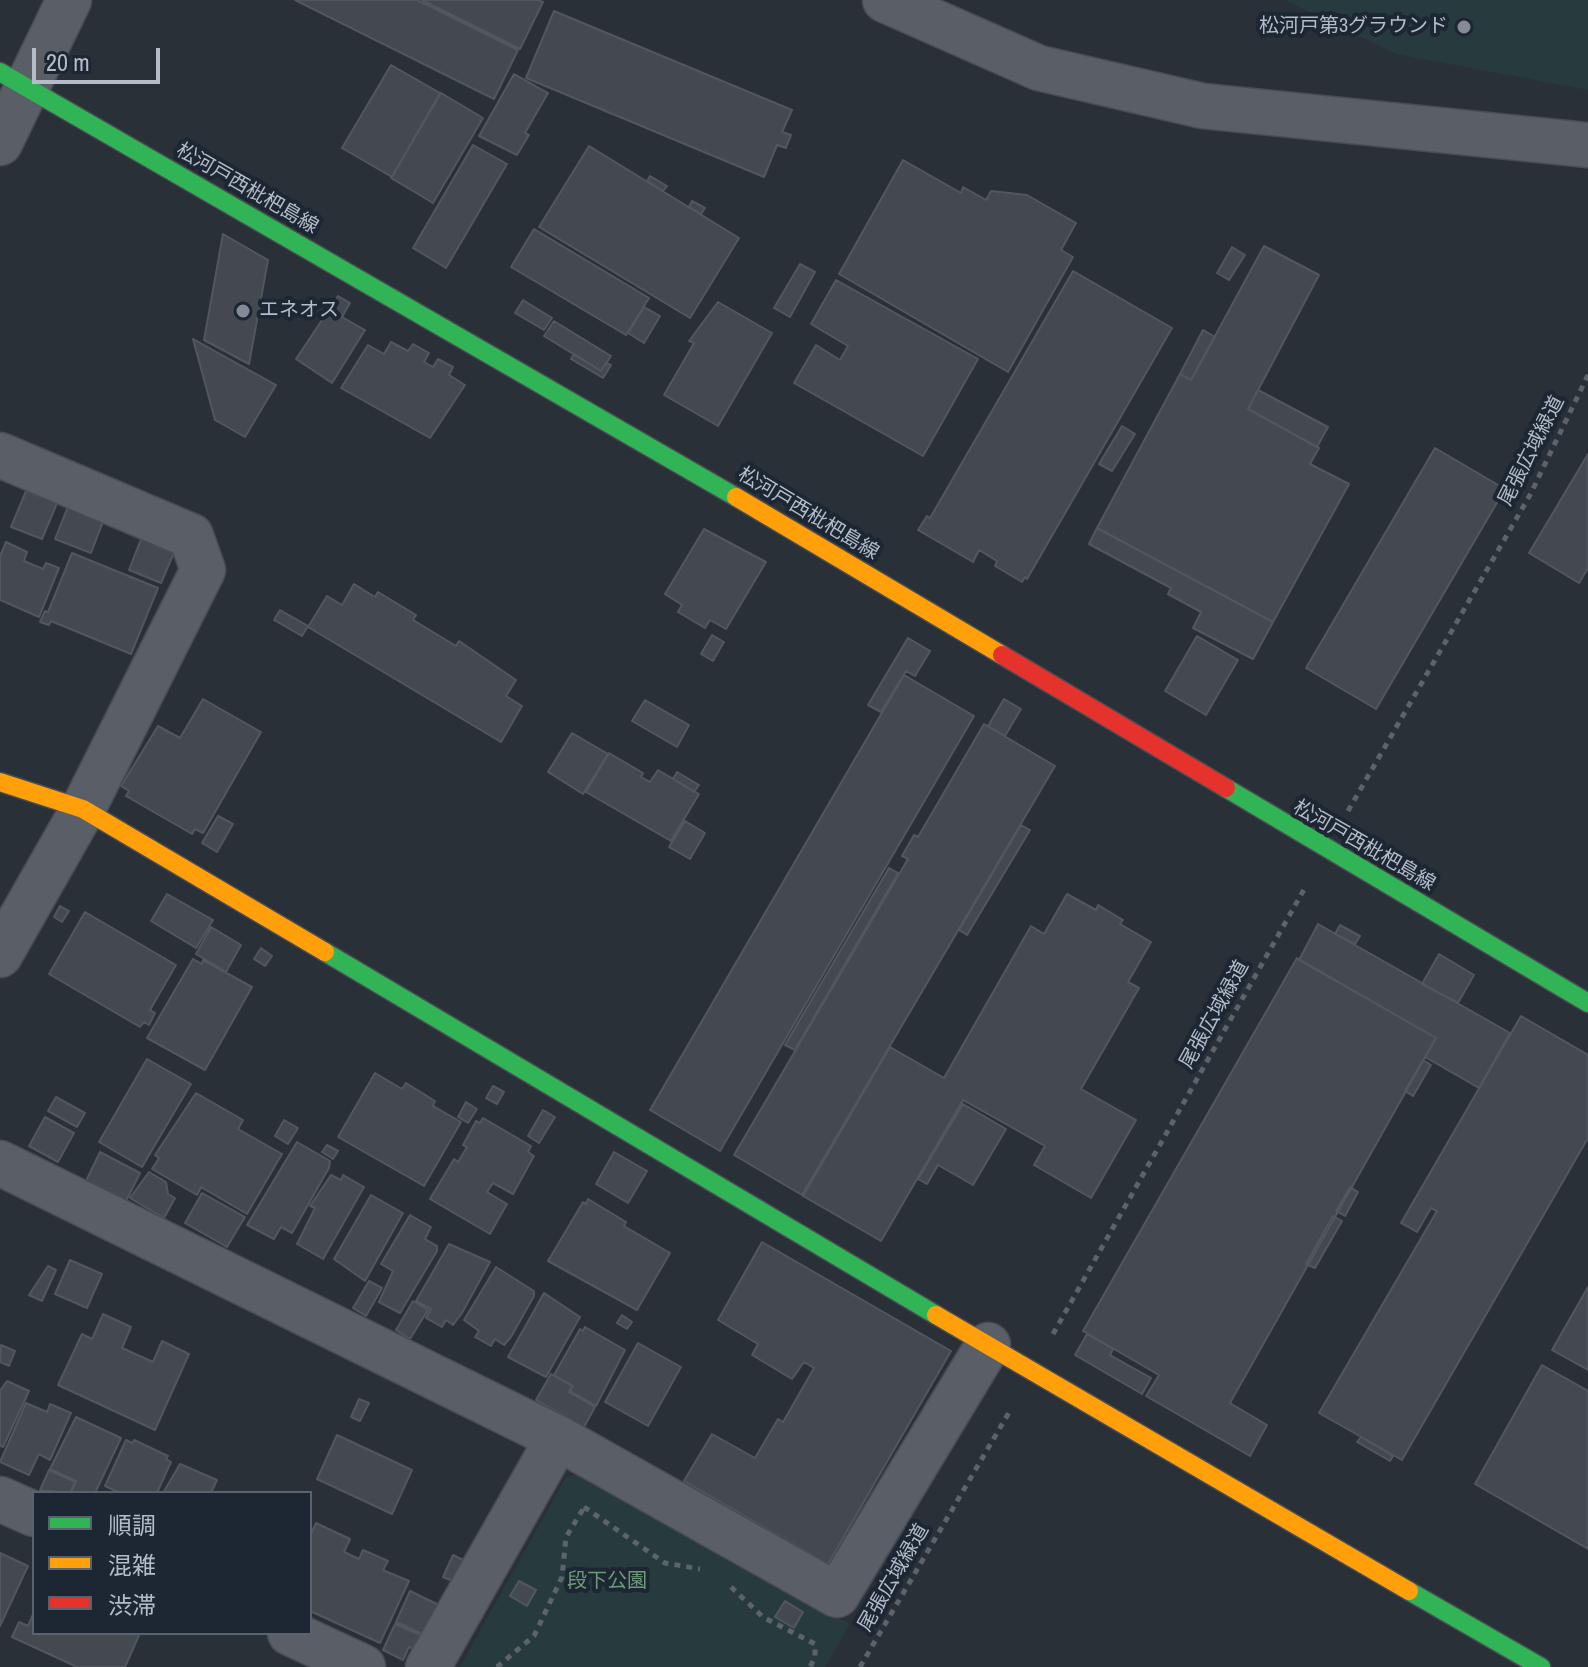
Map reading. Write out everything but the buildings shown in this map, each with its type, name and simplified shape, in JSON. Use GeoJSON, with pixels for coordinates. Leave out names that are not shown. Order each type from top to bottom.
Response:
{"type":"FeatureCollection","features":[{"type":"Feature","properties":{"kind":"main road","name":"松河戸西枇杷島線"},"geometry":{"type":"LineString","coordinates":[[14,80],[709,481],[1588,1003]]}},
{"type":"Feature","properties":{"kind":"main road"},"geometry":{"type":"LineString","coordinates":[[0,782],[83,809],[1032,1372],[1541,1667]]}},
{"type":"Feature","properties":{"kind":"street"},"geometry":{"type":"LineString","coordinates":[[0,143],[14,80],[69,0]]}},
{"type":"Feature","properties":{"kind":"street"},"geometry":{"type":"LineString","coordinates":[[885,0],[1039,68],[1203,106],[1588,145]]}},
{"type":"Feature","properties":{"kind":"street"},"geometry":{"type":"LineString","coordinates":[[0,455],[191,536],[203,570],[83,809],[0,955]]}},
{"type":"Feature","properties":{"kind":"street"},"geometry":{"type":"LineString","coordinates":[[0,1163],[558,1438],[837,1595],[988,1345]]}},
{"type":"Feature","properties":{"kind":"street"},"geometry":{"type":"LineString","coordinates":[[428,1667],[558,1438]]}},
{"type":"Feature","properties":{"kind":"street"},"geometry":{"type":"LineString","coordinates":[[0,1499],[32,1513]]}},
{"type":"Feature","properties":{"kind":"street"},"geometry":{"type":"LineString","coordinates":[[294,1635],[363,1667]]}},
{"type":"Feature","properties":{"kind":"path","name":"尾張広域緑道"},"geometry":{"type":"LineString","coordinates":[[860,1667],[1032,1372],[1530,495],[1588,375]]}},
{"type":"Feature","properties":{"kind":"path"},"geometry":{"type":"LineString","coordinates":[[497,1667],[534,1636],[562,1577],[566,1537],[584,1507],[665,1563],[711,1570]]}},
{"type":"Feature","properties":{"kind":"path"},"geometry":{"type":"LineString","coordinates":[[725,1580],[763,1617],[815,1644],[815,1657],[810,1667]]}},
{"type":"Feature","properties":{"kind":"green space","name":"松河戸第3グラウンド"},"geometry":{"type":"Polygon","coordinates":[[[1285,0],[1588,0],[1588,90],[1396,54],[1285,0]]]}},
{"type":"Feature","properties":{"kind":"green space","name":"段下公園"},"geometry":{"type":"Polygon","coordinates":[[[585,1471],[850,1624],[825,1667],[460,1667],[566,1477],[585,1471]]]}},
{"type":"Feature","properties":{"kind":"traffic: fast"},"geometry":{"type":"LineString","coordinates":[[0,72],[736,497]]}},
{"type":"Feature","properties":{"kind":"traffic: fast"},"geometry":{"type":"LineString","coordinates":[[1226,788],[1588,1003]]}},
{"type":"Feature","properties":{"kind":"traffic: fast"},"geometry":{"type":"LineString","coordinates":[[325,952],[936,1315]]}},
{"type":"Feature","properties":{"kind":"traffic: fast"},"geometry":{"type":"LineString","coordinates":[[1409,1591],[1541,1667]]}},
{"type":"Feature","properties":{"kind":"traffic: slow"},"geometry":{"type":"LineString","coordinates":[[736,497],[1002,655]]}},
{"type":"Feature","properties":{"kind":"traffic: slow"},"geometry":{"type":"LineString","coordinates":[[0,782],[83,809],[325,952]]}},
{"type":"Feature","properties":{"kind":"traffic: slow"},"geometry":{"type":"LineString","coordinates":[[936,1315],[1409,1591]]}},
{"type":"Feature","properties":{"kind":"traffic: jam"},"geometry":{"type":"LineString","coordinates":[[1002,655],[1226,788]]}},
{"type":"Feature","properties":{"kind":"place","name":"松河戸第3グラウンド"},"geometry":{"type":"Point","coordinates":[1464,27]}},
{"type":"Feature","properties":{"kind":"place","name":"エネオス"},"geometry":{"type":"Point","coordinates":[243,311]}}]}
